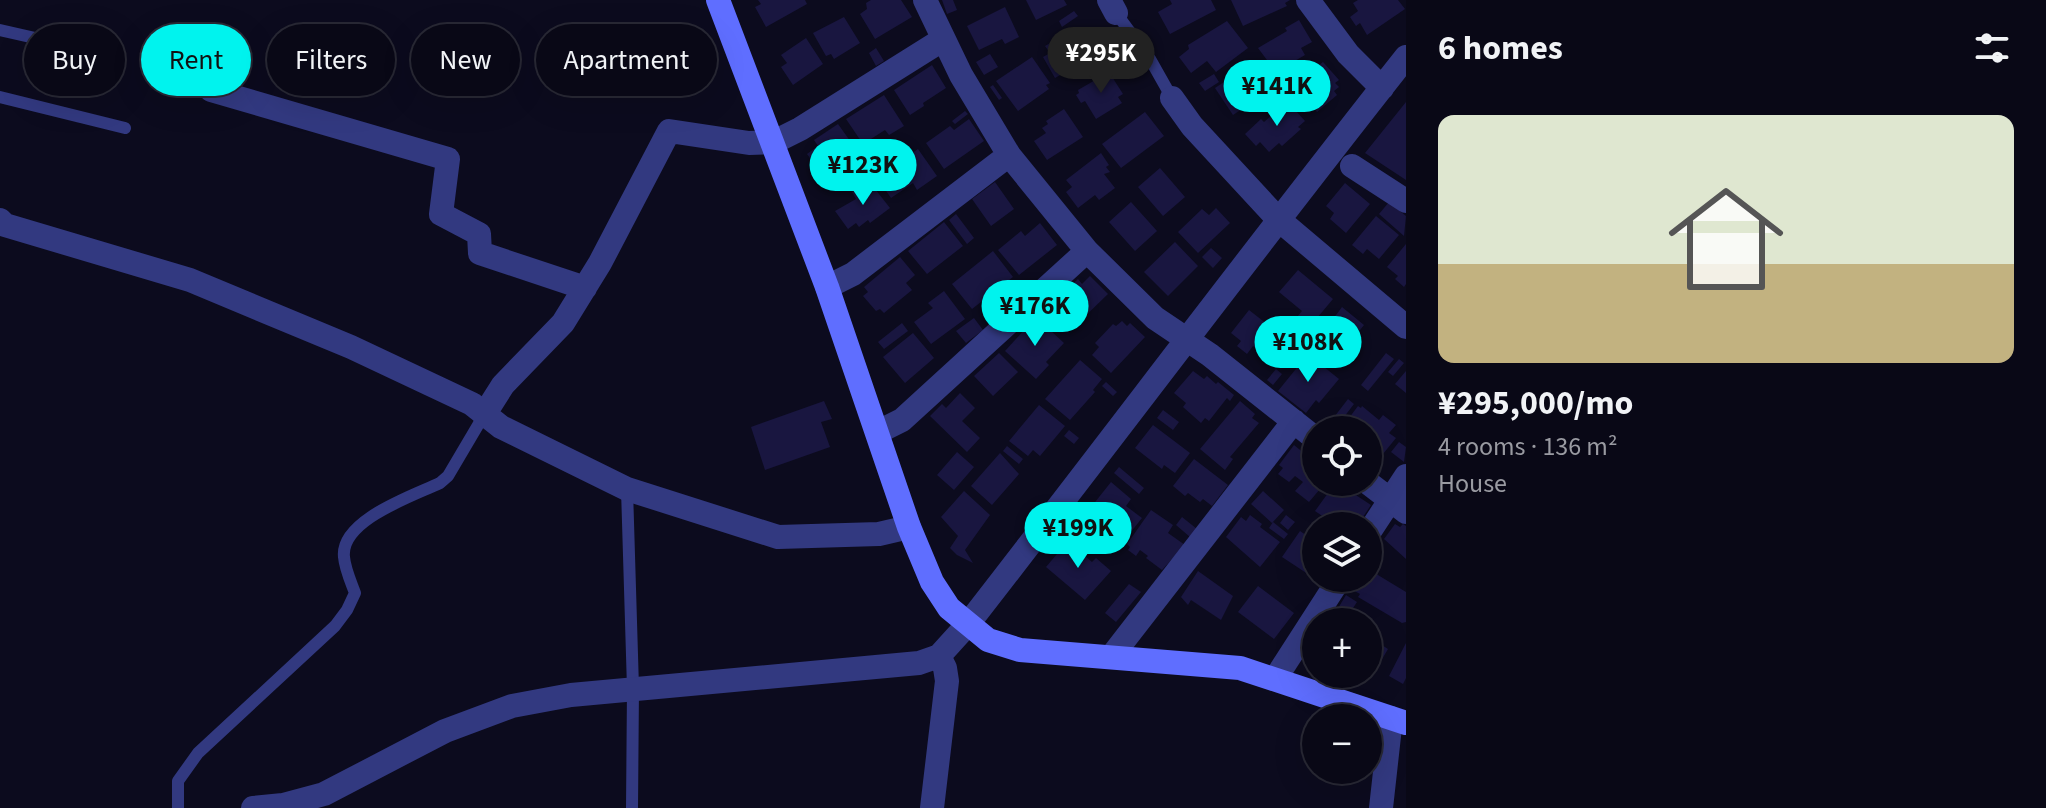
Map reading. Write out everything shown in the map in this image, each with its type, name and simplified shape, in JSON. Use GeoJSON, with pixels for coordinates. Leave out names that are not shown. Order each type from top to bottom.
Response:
{"type":"FeatureCollection","features":[{"type":"Feature","properties":{"kind":"street"},"geometry":{"type":"LineString","coordinates":[[718,0],[827,287],[909,527],[932,582],[949,608],[988,640],[1020,650],[1240,668],[1399,720],[1381,808]]}},
{"type":"Feature","properties":{"kind":"street"},"geometry":{"type":"LineString","coordinates":[[925,0],[942,40],[1009,155],[1087,251],[1155,318],[1210,355],[1302,428]]}},
{"type":"Feature","properties":{"kind":"street"},"geometry":{"type":"LineString","coordinates":[[1308,0],[1348,54],[1382,88]]}},
{"type":"Feature","properties":{"kind":"street"},"geometry":{"type":"LineString","coordinates":[[484,415],[503,385],[563,323],[669,131],[749,143],[774,142],[942,40]]}},
{"type":"Feature","properties":{"kind":"street"},"geometry":{"type":"LineString","coordinates":[[253,808],[283,805],[324,794],[445,731],[512,706],[633,688],[919,663],[939,656],[968,624],[1406,57]]}},
{"type":"Feature","properties":{"kind":"street"},"geometry":{"type":"LineString","coordinates":[[232,96],[448,159],[441,214],[479,234],[480,253],[585,288]]}},
{"type":"Feature","properties":{"kind":"street"},"geometry":{"type":"LineString","coordinates":[[1172,98],[1192,126],[1278,219],[1406,327]]}},
{"type":"Feature","properties":{"kind":"street"},"geometry":{"type":"LineString","coordinates":[[827,287],[853,274],[1009,155]]}},
{"type":"Feature","properties":{"kind":"street"},"geometry":{"type":"LineString","coordinates":[[1352,166],[1406,201]]}},
{"type":"Feature","properties":{"kind":"street"},"geometry":{"type":"LineString","coordinates":[[0,220],[5,225],[190,280],[351,347],[472,404],[501,427],[627,489],[778,537],[879,534],[909,527]]}},
{"type":"Feature","properties":{"kind":"street"},"geometry":{"type":"LineString","coordinates":[[878,432],[902,420],[1087,251]]}},
{"type":"Feature","properties":{"kind":"street"},"geometry":{"type":"LineString","coordinates":[[1111,657],[1294,421]]}},
{"type":"Feature","properties":{"kind":"street"},"geometry":{"type":"LineString","coordinates":[[1382,521],[1398,506],[1406,476]]}},
{"type":"Feature","properties":{"kind":"street"},"geometry":{"type":"LineString","coordinates":[[1382,494],[1398,506]]}},
{"type":"Feature","properties":{"kind":"street"},"geometry":{"type":"LineString","coordinates":[[1275,679],[1331,592]]}},
{"type":"Feature","properties":{"kind":"street"},"geometry":{"type":"LineString","coordinates":[[932,808],[947,681],[939,656]]}},
{"type":"Feature","properties":{"kind":"lane"},"geometry":{"type":"LineString","coordinates":[[1112,7],[1150,59],[1172,98]]}},
{"type":"Feature","properties":{"kind":"lane"},"geometry":{"type":"LineString","coordinates":[[0,30],[24,35]]}},
{"type":"Feature","properties":{"kind":"lane"},"geometry":{"type":"LineString","coordinates":[[0,97],[125,128]]}},
{"type":"Feature","properties":{"kind":"lane"},"geometry":{"type":"LineString","coordinates":[[178,808],[178,781],[198,753],[335,626],[347,610],[355,593],[344,557],[345,545],[353,533],[364,519],[440,483],[448,476],[484,415]]}},
{"type":"Feature","properties":{"kind":"lane"},"geometry":{"type":"LineString","coordinates":[[627,489],[633,688],[632,808]]}},
{"type":"Feature","properties":{"kind":"building"},"geometry":{"type":"Polygon","coordinates":[[[758,0],[805,0],[807,4],[766,27],[755,7],[761,4],[758,0]]]}},
{"type":"Feature","properties":{"kind":"building"},"geometry":{"type":"Polygon","coordinates":[[[871,0],[901,0],[912,17],[875,39],[860,14],[867,9],[866,3],[871,0]]]}},
{"type":"Feature","properties":{"kind":"building"},"geometry":{"type":"Polygon","coordinates":[[[942,0],[953,0],[957,10],[947,14],[942,0]]]}},
{"type":"Feature","properties":{"kind":"building"},"geometry":{"type":"Polygon","coordinates":[[[1026,0],[1064,0],[1067,5],[1036,20],[1026,0]]]}},
{"type":"Feature","properties":{"kind":"building"},"geometry":{"type":"Polygon","coordinates":[[[1170,0],[1211,0],[1216,10],[1170,34],[1158,12],[1172,4],[1170,0]]]}},
{"type":"Feature","properties":{"kind":"building"},"geometry":{"type":"Polygon","coordinates":[[[1231,0],[1290,0],[1285,3],[1287,6],[1243,26],[1231,0]]]}},
{"type":"Feature","properties":{"kind":"building"},"geometry":{"type":"Polygon","coordinates":[[[1358,0],[1398,0],[1405,9],[1367,35],[1360,23],[1356,26],[1350,17],[1358,11],[1353,3],[1358,0]]]}},
{"type":"Feature","properties":{"kind":"building"},"geometry":{"type":"Polygon","coordinates":[[[1005,7],[1019,37],[1005,44],[1002,39],[979,50],[967,26],[1005,7]]]}},
{"type":"Feature","properties":{"kind":"building"},"geometry":{"type":"Polygon","coordinates":[[[1074,11],[1078,16],[1062,27],[1059,21],[1074,11]]]}},
{"type":"Feature","properties":{"kind":"building"},"geometry":{"type":"Polygon","coordinates":[[[844,17],[860,43],[834,59],[831,54],[826,56],[813,33],[844,17]]]}},
{"type":"Feature","properties":{"kind":"building"},"geometry":{"type":"Polygon","coordinates":[[[1299,20],[1312,42],[1301,48],[1305,55],[1276,72],[1258,48],[1299,20]]]}},
{"type":"Feature","properties":{"kind":"building"},"geometry":{"type":"Polygon","coordinates":[[[1227,21],[1248,48],[1216,72],[1207,61],[1191,73],[1179,57],[1189,49],[1188,45],[1227,21]]]}},
{"type":"Feature","properties":{"kind":"building"},"geometry":{"type":"Polygon","coordinates":[[[1077,28],[1091,50],[1080,56],[1083,62],[1055,78],[1043,57],[1050,53],[1045,46],[1077,28]]]}},
{"type":"Feature","properties":{"kind":"building"},"geometry":{"type":"Polygon","coordinates":[[[806,38],[823,64],[793,85],[781,67],[787,63],[781,55],[806,38]]]}},
{"type":"Feature","properties":{"kind":"building"},"geometry":{"type":"Polygon","coordinates":[[[1106,44],[1116,59],[1102,68],[1092,53],[1106,44]]]}},
{"type":"Feature","properties":{"kind":"building"},"geometry":{"type":"Polygon","coordinates":[[[876,48],[884,61],[876,66],[869,53],[876,48]]]}},
{"type":"Feature","properties":{"kind":"building"},"geometry":{"type":"Polygon","coordinates":[[[990,54],[998,67],[984,75],[976,62],[990,54]]]}},
{"type":"Feature","properties":{"kind":"building"},"geometry":{"type":"Polygon","coordinates":[[[1032,57],[1050,83],[1046,85],[1049,89],[1018,111],[996,81],[1032,57]]]}},
{"type":"Feature","properties":{"kind":"building"},"geometry":{"type":"Polygon","coordinates":[[[1254,62],[1270,84],[1263,89],[1266,93],[1233,115],[1215,88],[1254,62]]]}},
{"type":"Feature","properties":{"kind":"building"},"geometry":{"type":"Polygon","coordinates":[[[1323,62],[1339,80],[1335,83],[1339,87],[1334,91],[1337,95],[1317,112],[1314,108],[1308,112],[1295,97],[1301,92],[1295,84],[1323,62]]]}},
{"type":"Feature","properties":{"kind":"building"},"geometry":{"type":"Polygon","coordinates":[[[932,65],[946,88],[910,115],[894,90],[932,65]]]}},
{"type":"Feature","properties":{"kind":"building"},"geometry":{"type":"Polygon","coordinates":[[[1109,72],[1123,94],[1118,97],[1122,103],[1096,119],[1085,101],[1081,103],[1076,95],[1078,90],[1109,72]]]}},
{"type":"Feature","properties":{"kind":"building"},"geometry":{"type":"Polygon","coordinates":[[[1214,74],[1219,82],[1205,91],[1199,83],[1214,74]]]}},
{"type":"Feature","properties":{"kind":"building"},"geometry":{"type":"Polygon","coordinates":[[[993,85],[1002,98],[999,100],[990,87],[993,85]]]}},
{"type":"Feature","properties":{"kind":"building"},"geometry":{"type":"Polygon","coordinates":[[[884,95],[904,126],[889,135],[885,130],[863,144],[846,119],[884,95]]]}},
{"type":"Feature","properties":{"kind":"building"},"geometry":{"type":"Polygon","coordinates":[[[1287,101],[1305,121],[1298,127],[1301,129],[1282,146],[1279,143],[1269,152],[1260,142],[1256,146],[1245,134],[1287,101]]]}},
{"type":"Feature","properties":{"kind":"building"},"geometry":{"type":"Polygon","coordinates":[[[1406,102],[1406,180],[1365,153],[1406,102]]]}},
{"type":"Feature","properties":{"kind":"building"},"geometry":{"type":"Polygon","coordinates":[[[1064,109],[1083,137],[1047,160],[1034,141],[1046,133],[1042,128],[1048,124],[1046,121],[1064,109]]]}},
{"type":"Feature","properties":{"kind":"building"},"geometry":{"type":"Polygon","coordinates":[[[965,111],[968,114],[955,124],[952,121],[965,111]]]}},
{"type":"Feature","properties":{"kind":"building"},"geometry":{"type":"Polygon","coordinates":[[[1145,112],[1164,136],[1121,168],[1102,144],[1145,112]]]}},
{"type":"Feature","properties":{"kind":"building"},"geometry":{"type":"Polygon","coordinates":[[[969,119],[984,141],[944,169],[926,143],[950,126],[954,130],[969,119]]]}},
{"type":"Feature","properties":{"kind":"building"},"geometry":{"type":"Polygon","coordinates":[[[838,124],[858,152],[823,176],[807,154],[818,146],[814,140],[838,124]]]}},
{"type":"Feature","properties":{"kind":"building"},"geometry":{"type":"Polygon","coordinates":[[[918,149],[937,176],[917,190],[913,183],[891,198],[877,178],[918,149]]]}},
{"type":"Feature","properties":{"kind":"building"},"geometry":{"type":"Polygon","coordinates":[[[1101,153],[1110,172],[1104,174],[1115,188],[1099,200],[1095,195],[1078,208],[1066,192],[1072,187],[1066,180],[1101,153]]]}},
{"type":"Feature","properties":{"kind":"building"},"geometry":{"type":"Polygon","coordinates":[[[1160,168],[1185,197],[1163,216],[1138,187],[1160,168]]]}},
{"type":"Feature","properties":{"kind":"building"},"geometry":{"type":"Polygon","coordinates":[[[868,180],[890,208],[870,223],[868,220],[859,227],[856,223],[848,229],[835,211],[856,199],[852,192],[868,180]]]}},
{"type":"Feature","properties":{"kind":"building"},"geometry":{"type":"Polygon","coordinates":[[[995,182],[1014,209],[991,226],[972,199],[995,182]]]}},
{"type":"Feature","properties":{"kind":"building"},"geometry":{"type":"Polygon","coordinates":[[[1345,183],[1370,204],[1346,233],[1330,219],[1334,213],[1326,206],[1345,183]]]}},
{"type":"Feature","properties":{"kind":"building"},"geometry":{"type":"Polygon","coordinates":[[[1131,202],[1157,231],[1135,251],[1109,222],[1131,202]]]}},
{"type":"Feature","properties":{"kind":"building"},"geometry":{"type":"Polygon","coordinates":[[[1389,202],[1406,216],[1404,236],[1379,214],[1389,202]]]}},
{"type":"Feature","properties":{"kind":"building"},"geometry":{"type":"Polygon","coordinates":[[[1216,208],[1230,223],[1198,253],[1178,232],[1202,209],[1209,215],[1216,208]]]}},
{"type":"Feature","properties":{"kind":"building"},"geometry":{"type":"Polygon","coordinates":[[[956,214],[974,238],[967,244],[949,220],[956,214]]]}},
{"type":"Feature","properties":{"kind":"building"},"geometry":{"type":"Polygon","coordinates":[[[1376,216],[1399,235],[1379,259],[1367,249],[1363,254],[1352,245],[1376,216]]]}},
{"type":"Feature","properties":{"kind":"building"},"geometry":{"type":"Polygon","coordinates":[[[944,222],[963,246],[927,274],[908,251],[944,222]]]}},
{"type":"Feature","properties":{"kind":"building"},"geometry":{"type":"Polygon","coordinates":[[[1040,223],[1057,245],[1019,275],[998,250],[1021,231],[1025,236],[1040,223]]]}},
{"type":"Feature","properties":{"kind":"building"},"geometry":{"type":"Polygon","coordinates":[[[1175,242],[1198,266],[1168,296],[1144,272],[1175,242]]]}},
{"type":"Feature","properties":{"kind":"building"},"geometry":{"type":"Polygon","coordinates":[[[1406,244],[1404,287],[1395,279],[1398,276],[1387,267],[1406,244]]]}},
{"type":"Feature","properties":{"kind":"building"},"geometry":{"type":"Polygon","coordinates":[[[1211,248],[1222,258],[1213,268],[1202,257],[1211,248]]]}},
{"type":"Feature","properties":{"kind":"building"},"geometry":{"type":"Polygon","coordinates":[[[993,251],[1013,277],[972,309],[952,284],[993,251]]]}},
{"type":"Feature","properties":{"kind":"building"},"geometry":{"type":"Polygon","coordinates":[[[900,257],[915,275],[906,283],[912,290],[884,313],[880,309],[876,311],[863,296],[868,292],[864,287],[900,257]]]}},
{"type":"Feature","properties":{"kind":"building"},"geometry":{"type":"Polygon","coordinates":[[[1298,270],[1333,299],[1312,324],[1308,321],[1306,324],[1297,317],[1302,311],[1279,292],[1298,270]]]}},
{"type":"Feature","properties":{"kind":"building"},"geometry":{"type":"Polygon","coordinates":[[[1090,276],[1108,294],[1076,325],[1061,310],[1067,303],[1060,296],[1078,279],[1082,284],[1090,276]]]}},
{"type":"Feature","properties":{"kind":"building"},"geometry":{"type":"Polygon","coordinates":[[[944,291],[965,319],[931,344],[914,322],[933,308],[928,303],[944,291]]]}},
{"type":"Feature","properties":{"kind":"building"},"geometry":{"type":"Polygon","coordinates":[[[1342,307],[1364,325],[1338,358],[1343,361],[1339,366],[1311,345],[1327,325],[1324,322],[1328,316],[1333,319],[1342,307]]]}},
{"type":"Feature","properties":{"kind":"building"},"geometry":{"type":"Polygon","coordinates":[[[1249,310],[1281,335],[1265,355],[1253,346],[1247,354],[1237,346],[1241,341],[1231,333],[1249,310]]]}},
{"type":"Feature","properties":{"kind":"building"},"geometry":{"type":"Polygon","coordinates":[[[1036,317],[1064,343],[1046,362],[1049,365],[1036,379],[1005,351],[1036,317]]]}},
{"type":"Feature","properties":{"kind":"building"},"geometry":{"type":"Polygon","coordinates":[[[974,318],[983,330],[966,343],[956,331],[974,318]]]}},
{"type":"Feature","properties":{"kind":"building"},"geometry":{"type":"Polygon","coordinates":[[[1122,321],[1127,326],[1130,323],[1145,337],[1111,373],[1092,355],[1099,347],[1095,343],[1113,324],[1116,326],[1122,321]]]}},
{"type":"Feature","properties":{"kind":"building"},"geometry":{"type":"Polygon","coordinates":[[[902,323],[908,331],[884,349],[878,342],[902,323]]]}},
{"type":"Feature","properties":{"kind":"building"},"geometry":{"type":"Polygon","coordinates":[[[913,333],[934,358],[905,383],[883,357],[913,333]]]}},
{"type":"Feature","properties":{"kind":"building"},"geometry":{"type":"Polygon","coordinates":[[[999,353],[1018,372],[993,396],[974,376],[999,353]]]}},
{"type":"Feature","properties":{"kind":"building"},"geometry":{"type":"Polygon","coordinates":[[[1386,353],[1394,359],[1368,391],[1361,385],[1386,353]]]}},
{"type":"Feature","properties":{"kind":"building"},"geometry":{"type":"Polygon","coordinates":[[[1308,354],[1339,379],[1306,413],[1278,391],[1308,354]]]}},
{"type":"Feature","properties":{"kind":"building"},"geometry":{"type":"Polygon","coordinates":[[[1399,359],[1404,363],[1393,376],[1388,372],[1399,359]]]}},
{"type":"Feature","properties":{"kind":"building"},"geometry":{"type":"Polygon","coordinates":[[[1080,360],[1102,379],[1093,390],[1095,392],[1070,420],[1045,399],[1080,360]]]}},
{"type":"Feature","properties":{"kind":"building"},"geometry":{"type":"Polygon","coordinates":[[[1276,369],[1282,374],[1273,385],[1267,380],[1276,369]]]}},
{"type":"Feature","properties":{"kind":"building"},"geometry":{"type":"Polygon","coordinates":[[[1193,371],[1204,379],[1207,376],[1216,384],[1218,382],[1234,395],[1230,401],[1227,398],[1209,421],[1205,418],[1201,423],[1183,407],[1186,403],[1174,393],[1193,371]]]}},
{"type":"Feature","properties":{"kind":"building"},"geometry":{"type":"Polygon","coordinates":[[[1406,371],[1406,393],[1395,384],[1406,371]]]}},
{"type":"Feature","properties":{"kind":"building"},"geometry":{"type":"Polygon","coordinates":[[[1106,382],[1117,392],[1113,396],[1102,386],[1106,382]]]}},
{"type":"Feature","properties":{"kind":"building"},"geometry":{"type":"Polygon","coordinates":[[[960,393],[975,408],[962,421],[980,438],[967,452],[930,416],[942,404],[946,408],[960,393]]]}},
{"type":"Feature","properties":{"kind":"building"},"geometry":{"type":"Polygon","coordinates":[[[1348,399],[1354,404],[1345,416],[1335,416],[1348,399]]]}},
{"type":"Feature","properties":{"kind":"building"},"geometry":{"type":"Polygon","coordinates":[[[824,401],[832,419],[821,422],[830,447],[765,470],[751,427],[824,401]]]}},
{"type":"Feature","properties":{"kind":"building"},"geometry":{"type":"Polygon","coordinates":[[[1240,401],[1255,414],[1252,418],[1259,423],[1230,457],[1233,459],[1225,470],[1200,449],[1240,401]]]}},
{"type":"Feature","properties":{"kind":"building"},"geometry":{"type":"Polygon","coordinates":[[[1039,405],[1065,426],[1040,456],[1033,450],[1028,456],[1009,441],[1039,405]]]}},
{"type":"Feature","properties":{"kind":"building"},"geometry":{"type":"Polygon","coordinates":[[[1358,406],[1362,406],[1374,416],[1350,416],[1358,406]]]}},
{"type":"Feature","properties":{"kind":"building"},"geometry":{"type":"Polygon","coordinates":[[[1163,410],[1179,422],[1173,430],[1157,418],[1163,410]]]}},
{"type":"Feature","properties":{"kind":"building"},"geometry":{"type":"Polygon","coordinates":[[[1383,415],[1396,425],[1389,433],[1396,438],[1383,454],[1383,415]]]}},
{"type":"Feature","properties":{"kind":"building"},"geometry":{"type":"Polygon","coordinates":[[[1153,425],[1190,453],[1175,473],[1164,465],[1162,469],[1135,448],[1153,425]]]}},
{"type":"Feature","properties":{"kind":"building"},"geometry":{"type":"Polygon","coordinates":[[[1069,430],[1079,438],[1074,444],[1064,436],[1069,430]]]}},
{"type":"Feature","properties":{"kind":"building"},"geometry":{"type":"Polygon","coordinates":[[[1399,442],[1406,447],[1404,462],[1391,452],[1399,442]]]}},
{"type":"Feature","properties":{"kind":"building"},"geometry":{"type":"Polygon","coordinates":[[[1294,445],[1302,452],[1302,481],[1295,476],[1289,482],[1278,474],[1283,468],[1279,465],[1294,445]]]}},
{"type":"Feature","properties":{"kind":"building"},"geometry":{"type":"Polygon","coordinates":[[[1007,446],[1023,459],[1019,464],[1003,451],[1007,446]]]}},
{"type":"Feature","properties":{"kind":"building"},"geometry":{"type":"Polygon","coordinates":[[[957,452],[974,467],[954,490],[937,475],[957,452]]]}},
{"type":"Feature","properties":{"kind":"building"},"geometry":{"type":"Polygon","coordinates":[[[1000,453],[1019,474],[992,505],[971,486],[1000,453]]]}},
{"type":"Feature","properties":{"kind":"building"},"geometry":{"type":"Polygon","coordinates":[[[1194,459],[1228,485],[1212,506],[1188,493],[1185,496],[1173,486],[1194,459]]]}},
{"type":"Feature","properties":{"kind":"building"},"geometry":{"type":"Polygon","coordinates":[[[1119,467],[1144,488],[1139,494],[1114,473],[1119,467]]]}},
{"type":"Feature","properties":{"kind":"building"},"geometry":{"type":"Polygon","coordinates":[[[1111,482],[1131,499],[1126,506],[1142,518],[1119,547],[1084,516],[1111,482]]]}},
{"type":"Feature","properties":{"kind":"building"},"geometry":{"type":"Polygon","coordinates":[[[1302,483],[1302,496],[1314,496],[1309,502],[1295,491],[1302,483]]]}},
{"type":"Feature","properties":{"kind":"building"},"geometry":{"type":"Polygon","coordinates":[[[964,491],[990,515],[965,550],[973,563],[950,548],[958,536],[941,517],[964,491]]]}},
{"type":"Feature","properties":{"kind":"building"},"geometry":{"type":"Polygon","coordinates":[[[1263,491],[1284,510],[1272,523],[1251,504],[1263,491]]]}},
{"type":"Feature","properties":{"kind":"building"},"geometry":{"type":"Polygon","coordinates":[[[1326,496],[1357,496],[1371,505],[1366,512],[1315,511],[1326,496]]]}},
{"type":"Feature","properties":{"kind":"building"},"geometry":{"type":"Polygon","coordinates":[[[1151,510],[1173,525],[1168,533],[1185,545],[1162,570],[1140,550],[1136,556],[1128,550],[1130,547],[1127,544],[1151,510]]]}},
{"type":"Feature","properties":{"kind":"building"},"geometry":{"type":"Polygon","coordinates":[[[1250,515],[1280,542],[1260,567],[1226,537],[1241,517],[1246,521],[1250,515]]]}},
{"type":"Feature","properties":{"kind":"building"},"geometry":{"type":"Polygon","coordinates":[[[1286,515],[1295,522],[1288,530],[1280,523],[1286,515]]]}},
{"type":"Feature","properties":{"kind":"building"},"geometry":{"type":"Polygon","coordinates":[[[1182,517],[1197,529],[1190,537],[1176,525],[1182,517]]]}},
{"type":"Feature","properties":{"kind":"building"},"geometry":{"type":"Polygon","coordinates":[[[1273,522],[1288,534],[1284,539],[1269,528],[1273,522]]]}},
{"type":"Feature","properties":{"kind":"building"},"geometry":{"type":"Polygon","coordinates":[[[1395,524],[1406,526],[1406,559],[1384,539],[1395,524]]]}},
{"type":"Feature","properties":{"kind":"building"},"geometry":{"type":"Polygon","coordinates":[[[1300,531],[1302,532],[1302,570],[1282,557],[1300,531]]]}},
{"type":"Feature","properties":{"kind":"building"},"geometry":{"type":"Polygon","coordinates":[[[1068,541],[1092,562],[1096,558],[1111,571],[1085,600],[1046,567],[1068,541]]]}},
{"type":"Feature","properties":{"kind":"building"},"geometry":{"type":"Polygon","coordinates":[[[1198,571],[1233,596],[1221,620],[1191,600],[1188,605],[1181,597],[1198,571]]]}},
{"type":"Feature","properties":{"kind":"building"},"geometry":{"type":"Polygon","coordinates":[[[1382,577],[1406,592],[1406,622],[1402,623],[1382,611],[1382,608],[1358,597],[1360,594],[1356,592],[1382,592],[1382,577]]]}},
{"type":"Feature","properties":{"kind":"building"},"geometry":{"type":"Polygon","coordinates":[[[1129,584],[1141,592],[1116,622],[1105,613],[1129,584]]]}},
{"type":"Feature","properties":{"kind":"building"},"geometry":{"type":"Polygon","coordinates":[[[1258,586],[1294,613],[1274,639],[1238,612],[1258,586]]]}},
{"type":"Feature","properties":{"kind":"building"},"geometry":{"type":"Polygon","coordinates":[[[1346,595],[1357,602],[1353,608],[1338,608],[1346,595]]]}},
{"type":"Feature","properties":{"kind":"building"},"geometry":{"type":"Polygon","coordinates":[[[1406,643],[1406,678],[1403,684],[1389,676],[1406,643]]]}},
{"type":"Feature","properties":{"kind":"building"},"geometry":{"type":"Polygon","coordinates":[[[1382,645],[1388,649],[1382,659],[1382,645]]]}}]}
